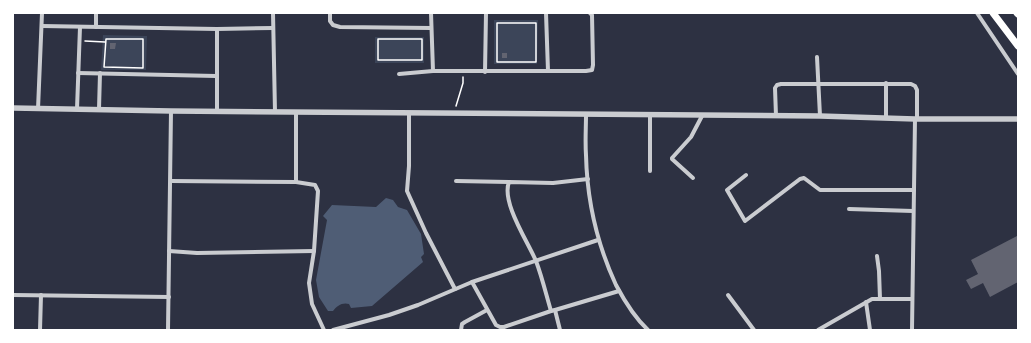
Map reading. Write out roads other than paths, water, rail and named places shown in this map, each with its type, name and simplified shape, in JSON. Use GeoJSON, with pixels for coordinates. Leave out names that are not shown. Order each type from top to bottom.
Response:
{"type":"FeatureCollection","features":[{"type":"Feature","properties":{"kind":"main road"},"geometry":{"type":"LineString","coordinates":[[993,13],[1018,46]]}},
{"type":"Feature","properties":{"kind":"street"},"geometry":{"type":"LineString","coordinates":[[38,108],[42,13]]}},
{"type":"Feature","properties":{"kind":"street"},"geometry":{"type":"LineString","coordinates":[[96,13],[96,27]]}},
{"type":"Feature","properties":{"kind":"street"},"geometry":{"type":"LineString","coordinates":[[273,13],[272,28],[275,112]]}},
{"type":"Feature","properties":{"kind":"street"},"geometry":{"type":"LineString","coordinates":[[330,13],[330,21],[333,25],[340,27],[431,28]]}},
{"type":"Feature","properties":{"kind":"street"},"geometry":{"type":"LineString","coordinates":[[431,13],[433,71]]}},
{"type":"Feature","properties":{"kind":"street"},"geometry":{"type":"LineString","coordinates":[[485,72],[486,13]]}},
{"type":"Feature","properties":{"kind":"street"},"geometry":{"type":"LineString","coordinates":[[546,13],[548,71]]}},
{"type":"Feature","properties":{"kind":"street"},"geometry":{"type":"LineString","coordinates":[[399,74],[433,71],[485,72],[592,70],[592,15],[590,13]]}},
{"type":"Feature","properties":{"kind":"street"},"geometry":{"type":"LineString","coordinates":[[977,13],[1018,74]]}},
{"type":"Feature","properties":{"kind":"street"},"geometry":{"type":"LineString","coordinates":[[42,26],[217,29],[272,28]]}},
{"type":"Feature","properties":{"kind":"street"},"geometry":{"type":"LineString","coordinates":[[77,109],[80,27]]}},
{"type":"Feature","properties":{"kind":"street"},"geometry":{"type":"LineString","coordinates":[[217,29],[217,111]]}},
{"type":"Feature","properties":{"kind":"street"},"geometry":{"type":"LineString","coordinates":[[817,58],[820,116]]}},
{"type":"Feature","properties":{"kind":"street"},"geometry":{"type":"LineString","coordinates":[[78,73],[216,76]]}},
{"type":"Feature","properties":{"kind":"street"},"geometry":{"type":"LineString","coordinates":[[99,109],[100,73]]}},
{"type":"Feature","properties":{"kind":"street"},"geometry":{"type":"LineString","coordinates":[[886,83],[886,118]]}},
{"type":"Feature","properties":{"kind":"street"},"geometry":{"type":"LineString","coordinates":[[776,116],[776,85],[886,83],[911,84],[915,86],[916,119],[913,211],[912,330]]}},
{"type":"Feature","properties":{"kind":"street"},"geometry":{"type":"LineString","coordinates":[[13,108],[171,111],[1018,119]]}},
{"type":"Feature","properties":{"kind":"street"},"geometry":{"type":"LineString","coordinates":[[168,330],[171,111]]}},
{"type":"Feature","properties":{"kind":"street"},"geometry":{"type":"LineString","coordinates":[[296,112],[296,182]]}},
{"type":"Feature","properties":{"kind":"street"},"geometry":{"type":"LineString","coordinates":[[409,113],[409,166],[407,191],[426,233],[455,289]]}},
{"type":"Feature","properties":{"kind":"street"},"geometry":{"type":"LineString","coordinates":[[586,115],[586,154],[588,179],[594,225],[598,240],[604,258],[620,291],[633,314],[648,330]]}},
{"type":"Feature","properties":{"kind":"street"},"geometry":{"type":"LineString","coordinates":[[650,115],[650,171]]}},
{"type":"Feature","properties":{"kind":"street"},"geometry":{"type":"LineString","coordinates":[[693,178],[672,158],[691,137],[702,116]]}},
{"type":"Feature","properties":{"kind":"street"},"geometry":{"type":"LineString","coordinates":[[746,175],[727,190],[745,221],[800,179],[804,178],[820,190],[914,190]]}},
{"type":"Feature","properties":{"kind":"street"},"geometry":{"type":"LineString","coordinates":[[456,181],[553,182],[588,179]]}},
{"type":"Feature","properties":{"kind":"street"},"geometry":{"type":"LineString","coordinates":[[170,181],[296,182],[315,185],[318,191],[314,251],[309,293],[312,304],[324,330]]}},
{"type":"Feature","properties":{"kind":"street"},"geometry":{"type":"LineString","coordinates":[[509,182],[507,188],[508,200],[521,232],[535,260],[560,330]]}},
{"type":"Feature","properties":{"kind":"street"},"geometry":{"type":"LineString","coordinates":[[849,209],[913,211]]}},
{"type":"Feature","properties":{"kind":"street"},"geometry":{"type":"LineString","coordinates":[[334,330],[396,312],[472,282],[598,240]]}},
{"type":"Feature","properties":{"kind":"street"},"geometry":{"type":"LineString","coordinates":[[169,251],[197,253],[314,251]]}},
{"type":"Feature","properties":{"kind":"street"},"geometry":{"type":"LineString","coordinates":[[877,256],[880,298]]}},
{"type":"Feature","properties":{"kind":"street"},"geometry":{"type":"LineString","coordinates":[[472,282],[496,325],[500,328],[553,310],[620,291]]}},
{"type":"Feature","properties":{"kind":"street"},"geometry":{"type":"LineString","coordinates":[[13,295],[169,297]]}},
{"type":"Feature","properties":{"kind":"street"},"geometry":{"type":"LineString","coordinates":[[40,330],[41,295]]}},
{"type":"Feature","properties":{"kind":"street"},"geometry":{"type":"LineString","coordinates":[[728,295],[754,330]]}},
{"type":"Feature","properties":{"kind":"street"},"geometry":{"type":"LineString","coordinates":[[818,330],[872,299],[912,299]]}},
{"type":"Feature","properties":{"kind":"street"},"geometry":{"type":"LineString","coordinates":[[866,302],[870,330]]}},
{"type":"Feature","properties":{"kind":"street"},"geometry":{"type":"LineString","coordinates":[[461,330],[462,324],[487,310]]}}]}
